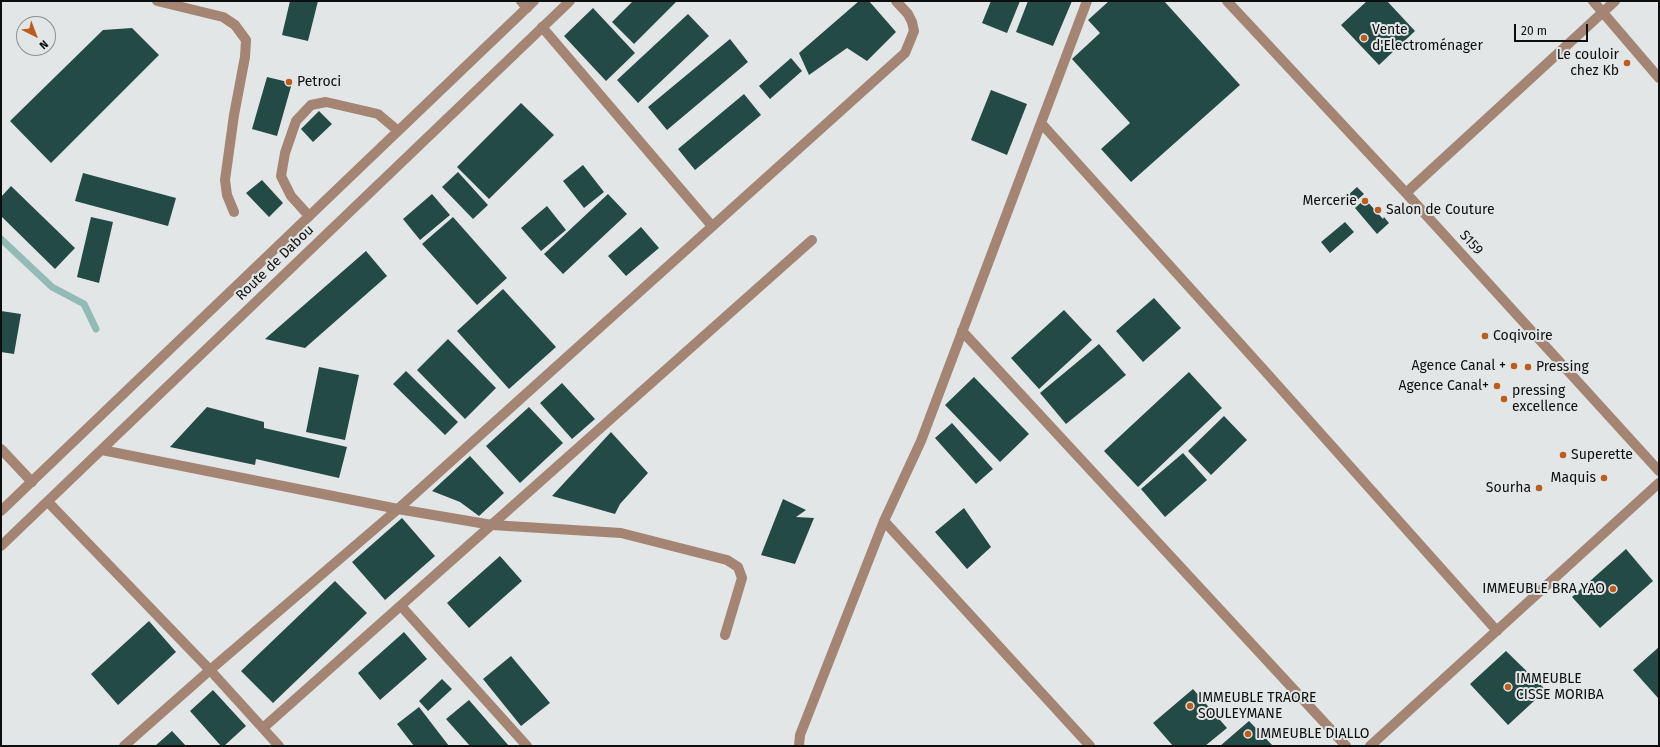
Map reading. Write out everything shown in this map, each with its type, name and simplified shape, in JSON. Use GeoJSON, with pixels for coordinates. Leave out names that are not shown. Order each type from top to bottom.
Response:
{"type":"FeatureCollection","features":[{"type":"Feature","properties":{"kind":"street"},"geometry":{"type":"LineString","coordinates":[[157,1],[223,17],[235,25],[246,40],[245,57],[234,115],[225,180],[227,195],[234,212]]}},
{"type":"Feature","properties":{"kind":"street","name":"Route de Dabou"},"geometry":{"type":"LineString","coordinates":[[1,546],[570,1]]}},
{"type":"Feature","properties":{"kind":"street"},"geometry":{"type":"LineString","coordinates":[[124,746],[210,670],[398,509],[904,53],[914,31],[908,14],[896,1]]}},
{"type":"Feature","properties":{"kind":"street"},"geometry":{"type":"LineString","coordinates":[[799,746],[800,735],[884,521],[921,441],[1088,1]]}},
{"type":"Feature","properties":{"kind":"street","name":"S159"},"geometry":{"type":"LineString","coordinates":[[1227,1],[1406,193],[1659,471]]}},
{"type":"Feature","properties":{"kind":"street"},"geometry":{"type":"LineString","coordinates":[[1593,1],[1659,78]]}},
{"type":"Feature","properties":{"kind":"street"},"geometry":{"type":"LineString","coordinates":[[1406,193],[1615,1]]}},
{"type":"Feature","properties":{"kind":"street","name":"Route de Dabou"},"geometry":{"type":"LineString","coordinates":[[1,511],[309,216],[527,3]]}},
{"type":"Feature","properties":{"kind":"street"},"geometry":{"type":"LineString","coordinates":[[542,27],[712,226]]}},
{"type":"Feature","properties":{"kind":"street"},"geometry":{"type":"LineString","coordinates":[[309,216],[291,196],[280,176],[285,153],[296,120],[311,105],[326,102],[378,114],[397,130]]}},
{"type":"Feature","properties":{"kind":"street"},"geometry":{"type":"LineString","coordinates":[[1041,123],[1497,630]]}},
{"type":"Feature","properties":{"kind":"street"},"geometry":{"type":"LineString","coordinates":[[263,728],[812,240]]}},
{"type":"Feature","properties":{"kind":"street"},"geometry":{"type":"LineString","coordinates":[[962,331],[1346,746]]}},
{"type":"Feature","properties":{"kind":"street"},"geometry":{"type":"LineString","coordinates":[[1,449],[32,482]]}},
{"type":"Feature","properties":{"kind":"street"},"geometry":{"type":"LineString","coordinates":[[102,450],[398,509],[492,525],[621,533],[727,560],[738,567],[742,578],[725,635]]}},
{"type":"Feature","properties":{"kind":"street"},"geometry":{"type":"LineString","coordinates":[[1370,746],[1659,483]]}},
{"type":"Feature","properties":{"kind":"street"},"geometry":{"type":"LineString","coordinates":[[48,502],[210,670],[279,746]]}},
{"type":"Feature","properties":{"kind":"street"},"geometry":{"type":"LineString","coordinates":[[884,521],[1090,746]]}},
{"type":"Feature","properties":{"kind":"street"},"geometry":{"type":"LineString","coordinates":[[401,606],[527,746]]}},
{"type":"Feature","properties":{"kind":"building"},"geometry":{"type":"Polygon","coordinates":[[[290,1],[318,1],[308,41],[282,35],[290,1]]]}},
{"type":"Feature","properties":{"kind":"building"},"geometry":{"type":"Polygon","coordinates":[[[633,1],[677,1],[634,44],[612,22],[633,1]]]}},
{"type":"Feature","properties":{"kind":"building"},"geometry":{"type":"Polygon","coordinates":[[[859,1],[869,1],[896,32],[867,61],[847,48],[809,75],[799,53],[859,1]]]}},
{"type":"Feature","properties":{"kind":"building"},"geometry":{"type":"Polygon","coordinates":[[[991,1],[1020,1],[1007,33],[982,23],[991,1]]]}},
{"type":"Feature","properties":{"kind":"building"},"geometry":{"type":"Polygon","coordinates":[[[1028,1],[1072,1],[1053,46],[1016,32],[1028,1]]]}},
{"type":"Feature","properties":{"kind":"building"},"geometry":{"type":"Polygon","coordinates":[[[1109,1],[1164,1],[1240,85],[1131,182],[1101,149],[1130,123],[1072,59],[1100,33],[1088,20],[1109,1]]]}},
{"type":"Feature","properties":{"kind":"building"},"geometry":{"type":"Polygon","coordinates":[[[1367,1],[1387,1],[1415,31],[1379,65],[1341,25],[1367,1]]]}},
{"type":"Feature","properties":{"kind":"building"},"geometry":{"type":"Polygon","coordinates":[[[593,8],[635,53],[606,81],[564,36],[593,8]]]}},
{"type":"Feature","properties":{"kind":"building"},"geometry":{"type":"Polygon","coordinates":[[[688,14],[709,36],[638,103],[617,80],[688,14]]]}},
{"type":"Feature","properties":{"kind":"building"},"geometry":{"type":"Polygon","coordinates":[[[132,28],[159,55],[51,163],[10,121],[103,30],[132,28]]]}},
{"type":"Feature","properties":{"kind":"building"},"geometry":{"type":"Polygon","coordinates":[[[730,39],[748,62],[667,130],[648,107],[730,39]]]}},
{"type":"Feature","properties":{"kind":"building"},"geometry":{"type":"Polygon","coordinates":[[[791,58],[802,71],[770,99],[759,86],[791,58]]]}},
{"type":"Feature","properties":{"kind":"building"},"geometry":{"type":"Polygon","coordinates":[[[267,77],[292,83],[277,136],[252,129],[267,77]]]}},
{"type":"Feature","properties":{"kind":"building"},"geometry":{"type":"Polygon","coordinates":[[[991,90],[1027,104],[1007,155],[971,140],[991,90]]]}},
{"type":"Feature","properties":{"kind":"building"},"geometry":{"type":"Polygon","coordinates":[[[744,94],[761,115],[695,170],[678,149],[744,94]]]}},
{"type":"Feature","properties":{"kind":"building"},"geometry":{"type":"Polygon","coordinates":[[[521,103],[554,135],[489,199],[457,167],[521,103]]]}},
{"type":"Feature","properties":{"kind":"building"},"geometry":{"type":"Polygon","coordinates":[[[319,111],[332,124],[313,142],[301,129],[319,111]]]}},
{"type":"Feature","properties":{"kind":"building"},"geometry":{"type":"Polygon","coordinates":[[[583,165],[604,192],[584,208],[563,181],[583,165]]]}},
{"type":"Feature","properties":{"kind":"building"},"geometry":{"type":"Polygon","coordinates":[[[458,172],[488,205],[473,219],[442,187],[458,172]]]}},
{"type":"Feature","properties":{"kind":"building"},"geometry":{"type":"Polygon","coordinates":[[[83,173],[176,198],[168,226],[75,201],[83,173]]]}},
{"type":"Feature","properties":{"kind":"building"},"geometry":{"type":"Polygon","coordinates":[[[262,180],[283,203],[269,217],[246,193],[262,180]]]}},
{"type":"Feature","properties":{"kind":"building"},"geometry":{"type":"Polygon","coordinates":[[[11,186],[75,248],[55,269],[1,216],[1,197],[11,186]]]}},
{"type":"Feature","properties":{"kind":"building"},"geometry":{"type":"Polygon","coordinates":[[[1357,187],[1364,194],[1354,203],[1347,196],[1357,187]]]}},
{"type":"Feature","properties":{"kind":"building"},"geometry":{"type":"Polygon","coordinates":[[[432,194],[450,215],[420,240],[403,219],[432,194]]]}},
{"type":"Feature","properties":{"kind":"building"},"geometry":{"type":"Polygon","coordinates":[[[608,194],[627,214],[563,274],[544,254],[608,194]]]}},
{"type":"Feature","properties":{"kind":"building"},"geometry":{"type":"Polygon","coordinates":[[[1365,199],[1383,219],[1384,217],[1389,223],[1377,234],[1355,208],[1365,199]]]}},
{"type":"Feature","properties":{"kind":"building"},"geometry":{"type":"Polygon","coordinates":[[[547,206],[566,230],[541,251],[521,228],[547,206]]]}},
{"type":"Feature","properties":{"kind":"building"},"geometry":{"type":"Polygon","coordinates":[[[91,217],[113,222],[99,283],[77,277],[91,217]]]}},
{"type":"Feature","properties":{"kind":"building"},"geometry":{"type":"Polygon","coordinates":[[[453,217],[507,278],[477,305],[422,244],[453,217]]]}},
{"type":"Feature","properties":{"kind":"building"},"geometry":{"type":"Polygon","coordinates":[[[1345,222],[1354,232],[1330,253],[1321,242],[1345,222]]]}},
{"type":"Feature","properties":{"kind":"building"},"geometry":{"type":"Polygon","coordinates":[[[641,227],[659,248],[626,276],[608,256],[641,227]]]}},
{"type":"Feature","properties":{"kind":"building"},"geometry":{"type":"Polygon","coordinates":[[[366,251],[387,276],[305,348],[265,339],[366,251]]]}},
{"type":"Feature","properties":{"kind":"building"},"geometry":{"type":"Polygon","coordinates":[[[503,289],[556,347],[509,389],[457,331],[503,289]]]}},
{"type":"Feature","properties":{"kind":"building"},"geometry":{"type":"Polygon","coordinates":[[[1154,298],[1181,328],[1143,362],[1116,331],[1154,298]]]}},
{"type":"Feature","properties":{"kind":"building"},"geometry":{"type":"Polygon","coordinates":[[[1064,310],[1092,340],[1039,389],[1011,358],[1064,310]]]}},
{"type":"Feature","properties":{"kind":"building"},"geometry":{"type":"Polygon","coordinates":[[[1,311],[21,314],[14,354],[1,352],[1,311]]]}},
{"type":"Feature","properties":{"kind":"building"},"geometry":{"type":"Polygon","coordinates":[[[448,339],[496,388],[465,419],[417,370],[448,339]]]}},
{"type":"Feature","properties":{"kind":"building"},"geometry":{"type":"Polygon","coordinates":[[[1099,344],[1126,375],[1066,424],[1040,393],[1099,344]]]}},
{"type":"Feature","properties":{"kind":"building"},"geometry":{"type":"Polygon","coordinates":[[[319,367],[359,375],[345,440],[306,432],[319,367]]]}},
{"type":"Feature","properties":{"kind":"building"},"geometry":{"type":"Polygon","coordinates":[[[406,371],[458,422],[445,435],[393,384],[406,371]]]}},
{"type":"Feature","properties":{"kind":"building"},"geometry":{"type":"Polygon","coordinates":[[[1189,372],[1222,408],[1138,487],[1104,451],[1189,372]]]}},
{"type":"Feature","properties":{"kind":"building"},"geometry":{"type":"Polygon","coordinates":[[[974,377],[1029,434],[1000,462],[945,405],[974,377]]]}},
{"type":"Feature","properties":{"kind":"building"},"geometry":{"type":"Polygon","coordinates":[[[562,383],[595,419],[572,439],[540,403],[562,383]]]}},
{"type":"Feature","properties":{"kind":"building"},"geometry":{"type":"Polygon","coordinates":[[[207,407],[264,422],[264,428],[347,447],[339,478],[256,459],[255,465],[170,447],[207,407]]]}},
{"type":"Feature","properties":{"kind":"building"},"geometry":{"type":"Polygon","coordinates":[[[529,407],[563,443],[520,483],[486,446],[529,407]]]}},
{"type":"Feature","properties":{"kind":"building"},"geometry":{"type":"Polygon","coordinates":[[[1224,416],[1247,440],[1211,475],[1188,451],[1224,416]]]}},
{"type":"Feature","properties":{"kind":"building"},"geometry":{"type":"Polygon","coordinates":[[[952,423],[993,469],[976,484],[935,438],[952,423]]]}},
{"type":"Feature","properties":{"kind":"building"},"geometry":{"type":"Polygon","coordinates":[[[611,432],[648,473],[620,504],[615,514],[552,496],[611,432]]]}},
{"type":"Feature","properties":{"kind":"building"},"geometry":{"type":"Polygon","coordinates":[[[1183,453],[1207,480],[1165,517],[1141,489],[1183,453]]]}},
{"type":"Feature","properties":{"kind":"building"},"geometry":{"type":"Polygon","coordinates":[[[470,456],[504,493],[479,516],[460,502],[432,491],[470,456]]]}},
{"type":"Feature","properties":{"kind":"building"},"geometry":{"type":"Polygon","coordinates":[[[783,499],[806,510],[796,517],[814,518],[795,564],[761,555],[783,499]]]}},
{"type":"Feature","properties":{"kind":"building"},"geometry":{"type":"Polygon","coordinates":[[[964,508],[991,547],[967,569],[935,532],[964,508]]]}},
{"type":"Feature","properties":{"kind":"building"},"geometry":{"type":"Polygon","coordinates":[[[402,518],[435,556],[385,600],[352,562],[402,518]]]}},
{"type":"Feature","properties":{"kind":"building","name":"IMMEUBLE BRA YAO"},"geometry":{"type":"Polygon","coordinates":[[[1626,549],[1653,581],[1600,628],[1572,597],[1626,549]]]}},
{"type":"Feature","properties":{"kind":"building"},"geometry":{"type":"Polygon","coordinates":[[[500,556],[522,581],[469,628],[447,603],[500,556]]]}},
{"type":"Feature","properties":{"kind":"building"},"geometry":{"type":"Polygon","coordinates":[[[335,581],[367,613],[273,703],[241,671],[335,581]]]}},
{"type":"Feature","properties":{"kind":"building"},"geometry":{"type":"Polygon","coordinates":[[[149,621],[176,652],[118,705],[91,674],[149,621]]]}},
{"type":"Feature","properties":{"kind":"building"},"geometry":{"type":"Polygon","coordinates":[[[404,632],[427,659],[380,700],[358,673],[404,632]]]}},
{"type":"Feature","properties":{"kind":"building"},"geometry":{"type":"Polygon","coordinates":[[[1659,647],[1659,697],[1658,698],[1633,670],[1659,647]]]}},
{"type":"Feature","properties":{"kind":"building","name":"IMMEUBLE CISSE MORIBA"},"geometry":{"type":"Polygon","coordinates":[[[1506,651],[1546,690],[1508,725],[1470,684],[1506,651]]]}},
{"type":"Feature","properties":{"kind":"building"},"geometry":{"type":"Polygon","coordinates":[[[511,656],[550,703],[521,726],[483,679],[511,656]]]}},
{"type":"Feature","properties":{"kind":"building"},"geometry":{"type":"Polygon","coordinates":[[[442,679],[452,689],[428,711],[419,701],[442,679]]]}},
{"type":"Feature","properties":{"kind":"building","name":"IMMEUBLE TRAORE SOULEYMANE"},"geometry":{"type":"Polygon","coordinates":[[[1193,689],[1227,728],[1205,746],[1173,746],[1153,723],[1193,689]]]}},
{"type":"Feature","properties":{"kind":"building"},"geometry":{"type":"Polygon","coordinates":[[[213,690],[246,726],[224,746],[221,746],[190,711],[213,690]]]}},
{"type":"Feature","properties":{"kind":"building"},"geometry":{"type":"Polygon","coordinates":[[[469,700],[509,746],[470,746],[446,719],[469,700]]]}},
{"type":"Feature","properties":{"kind":"building"},"geometry":{"type":"Polygon","coordinates":[[[419,707],[449,746],[414,746],[397,724],[419,707]]]}},
{"type":"Feature","properties":{"kind":"building","name":"IMMEUBLE DIALLO"},"geometry":{"type":"Polygon","coordinates":[[[1249,721],[1273,746],[1220,746],[1249,721]]]}},
{"type":"Feature","properties":{"kind":"building"},"geometry":{"type":"Polygon","coordinates":[[[172,731],[186,746],[155,746],[172,731]]]}},
{"type":"Feature","properties":{"kind":"waterway"},"geometry":{"type":"LineString","coordinates":[[1,239],[52,287],[84,304],[96,329]]}},
{"type":"Feature","properties":{"kind":"place","name":"Vente d'Electroménager"},"geometry":{"type":"Point","coordinates":[1364,38]}},
{"type":"Feature","properties":{"kind":"place","name":"Le couloir chez Kb"},"geometry":{"type":"Point","coordinates":[1627,63]}},
{"type":"Feature","properties":{"kind":"place","name":"Petroci"},"geometry":{"type":"Point","coordinates":[289,82]}},
{"type":"Feature","properties":{"kind":"place","name":"Mercerie"},"geometry":{"type":"Point","coordinates":[1365,201]}},
{"type":"Feature","properties":{"kind":"place","name":"Salon de Couture"},"geometry":{"type":"Point","coordinates":[1378,210]}},
{"type":"Feature","properties":{"kind":"place","name":"Coqivoire"},"geometry":{"type":"Point","coordinates":[1485,336]}},
{"type":"Feature","properties":{"kind":"place","name":"Agence Canal +"},"geometry":{"type":"Point","coordinates":[1514,366]}},
{"type":"Feature","properties":{"kind":"place","name":"Pressing"},"geometry":{"type":"Point","coordinates":[1528,367]}},
{"type":"Feature","properties":{"kind":"place","name":"Agence Canal+"},"geometry":{"type":"Point","coordinates":[1497,386]}},
{"type":"Feature","properties":{"kind":"place","name":"pressing excellence"},"geometry":{"type":"Point","coordinates":[1504,399]}},
{"type":"Feature","properties":{"kind":"place","name":"Superette"},"geometry":{"type":"Point","coordinates":[1563,455]}},
{"type":"Feature","properties":{"kind":"place","name":"Maquis"},"geometry":{"type":"Point","coordinates":[1604,478]}},
{"type":"Feature","properties":{"kind":"place","name":"Sourha"},"geometry":{"type":"Point","coordinates":[1539,488]}},
{"type":"Feature","properties":{"kind":"place","name":"IMMEUBLE BRA YAO"},"geometry":{"type":"Point","coordinates":[1613,589]}},
{"type":"Feature","properties":{"kind":"place","name":"IMMEUBLE CISSE MORIBA"},"geometry":{"type":"Point","coordinates":[1508,687]}},
{"type":"Feature","properties":{"kind":"place","name":"IMMEUBLE TRAORE SOULEYMANE"},"geometry":{"type":"Point","coordinates":[1190,706]}},
{"type":"Feature","properties":{"kind":"place","name":"IMMEUBLE DIALLO"},"geometry":{"type":"Point","coordinates":[1248,734]}}]}
